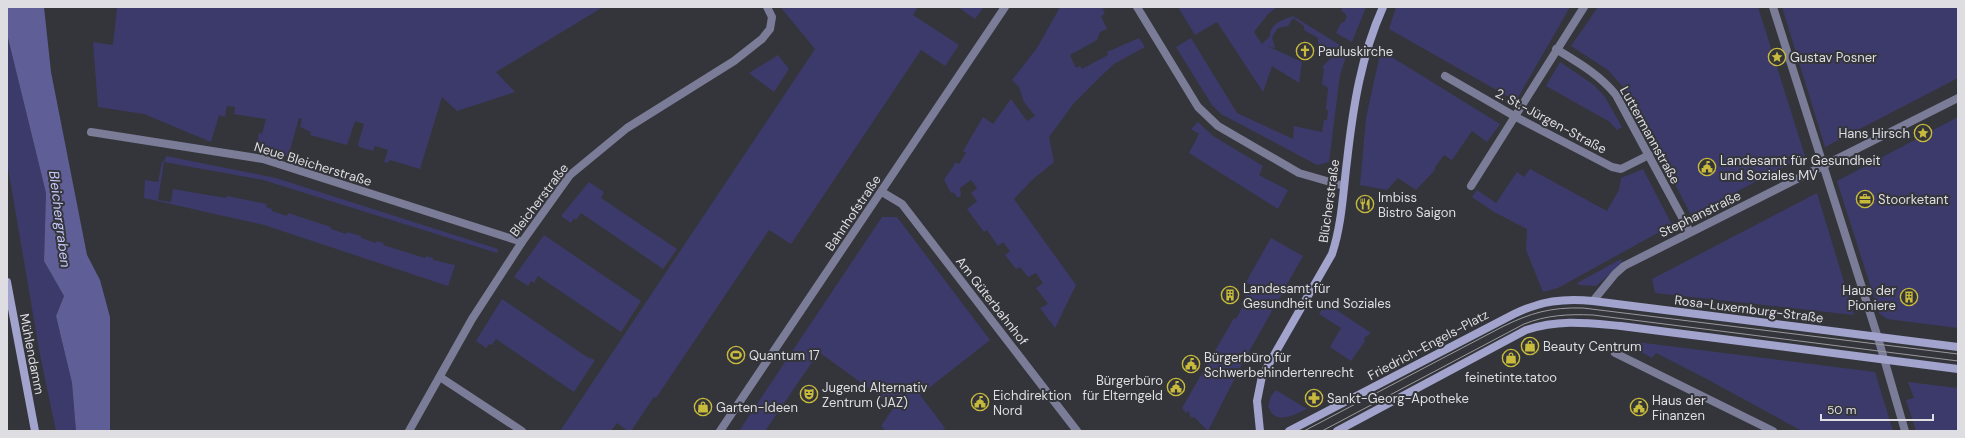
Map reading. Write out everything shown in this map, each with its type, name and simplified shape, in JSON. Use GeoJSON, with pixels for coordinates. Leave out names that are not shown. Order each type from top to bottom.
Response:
{"type":"FeatureCollection","features":[{"type":"Feature","properties":{"kind":"street","name":"Bleicherstraße"},"geometry":{"type":"LineString","coordinates":[[409,431],[472,319],[522,242],[566,181],[578,168],[627,128],[734,61],[762,39],[770,29],[772,17],[767,7]]}},
{"type":"Feature","properties":{"kind":"street","name":"Bahnhofstraße"},"geometry":{"type":"LineString","coordinates":[[720,431],[1005,7]]}},
{"type":"Feature","properties":{"kind":"street"},"geometry":{"type":"LineString","coordinates":[[1137,7],[1198,107],[1208,116],[1228,132],[1299,173],[1328,183],[1344,186]]}},
{"type":"Feature","properties":{"kind":"street","name":"Blücherstraße"},"geometry":{"type":"LineString","coordinates":[[1260,431],[1257,401],[1262,376],[1332,254],[1338,235],[1351,122],[1364,55],[1382,7]]}},
{"type":"Feature","properties":{"kind":"street"},"geometry":{"type":"LineString","coordinates":[[1471,186],[1516,117],[1556,48],[1584,7]]}},
{"type":"Feature","properties":{"kind":"street"},"geometry":{"type":"LineString","coordinates":[[1773,7],[1878,338],[1905,431]]}},
{"type":"Feature","properties":{"kind":"street","name":"Luttermannstraße"},"geometry":{"type":"LineString","coordinates":[[1556,48],[1606,82],[1616,95],[1690,232]]}},
{"type":"Feature","properties":{"kind":"street","name":"2. St.-Jürgen-Straße"},"geometry":{"type":"LineString","coordinates":[[1445,76],[1516,117],[1612,167],[1620,169],[1649,155]]}},
{"type":"Feature","properties":{"kind":"street","name":"Stephanstraße"},"geometry":{"type":"LineString","coordinates":[[1593,301],[1615,274],[1624,266],[1824,167],[1958,98]]}},
{"type":"Feature","properties":{"kind":"street","name":"Neue Bleicherstraße"},"geometry":{"type":"LineString","coordinates":[[91,132],[262,160],[522,242]]}},
{"type":"Feature","properties":{"kind":"street","name":"Am Güterbahnhof"},"geometry":{"type":"LineString","coordinates":[[882,192],[902,204],[1077,431]]}},
{"type":"Feature","properties":{"kind":"street","name":"Mühlendamm"},"geometry":{"type":"LineString","coordinates":[[7,282],[35,431]]}},
{"type":"Feature","properties":{"kind":"street","name":"Rosa-Luxemburg-Straße"},"geometry":{"type":"LineString","coordinates":[[1537,304],[1561,299],[1593,301],[1958,347]]}},
{"type":"Feature","properties":{"kind":"street","name":"Friedrich-Engels-Platz"},"geometry":{"type":"LineString","coordinates":[[1288,431],[1514,314],[1537,304]]}},
{"type":"Feature","properties":{"kind":"street"},"geometry":{"type":"LineString","coordinates":[[1337,431],[1526,330],[1554,322],[1577,322],[1621,326],[1958,369]]}},
{"type":"Feature","properties":{"kind":"street"},"geometry":{"type":"LineString","coordinates":[[1615,353],[1773,431]]}},
{"type":"Feature","properties":{"kind":"street"},"geometry":{"type":"LineString","coordinates":[[440,377],[522,431]]}},
{"type":"Feature","properties":{"kind":"shaded area"},"geometry":{"type":"Polygon","coordinates":[[[603,7],[496,72],[515,92],[457,111],[442,97],[420,169],[390,160],[388,163],[384,162],[388,150],[375,146],[373,151],[359,147],[358,144],[364,124],[355,121],[347,145],[310,135],[311,132],[300,127],[302,119],[299,118],[288,157],[256,149],[259,133],[262,134],[266,119],[234,114],[235,107],[227,106],[225,117],[219,115],[211,142],[144,114],[98,107],[93,42],[113,45],[117,8],[603,7]]]}},
{"type":"Feature","properties":{"kind":"shaded area"},"geometry":{"type":"Polygon","coordinates":[[[784,7],[918,7],[913,15],[959,45],[945,66],[921,50],[791,244],[769,230],[656,398],[654,397],[631,431],[628,431],[617,423],[611,431],[560,431],[815,49],[782,9],[784,7]]]}},
{"type":"Feature","properties":{"kind":"shaded area"},"geometry":{"type":"Polygon","coordinates":[[[958,7],[984,7],[975,19],[958,7]]]}},
{"type":"Feature","properties":{"kind":"shaded area"},"geometry":{"type":"Polygon","coordinates":[[[1060,7],[1102,7],[1105,14],[1101,16],[1107,29],[1100,32],[1097,40],[1070,55],[1076,68],[1080,66],[1082,69],[1108,55],[1107,52],[1139,38],[1145,47],[1114,64],[1074,103],[1049,137],[1054,162],[1032,180],[1014,199],[1076,285],[1055,328],[1040,308],[1048,304],[1036,288],[1043,283],[1036,273],[1028,277],[1020,267],[1016,269],[1005,255],[1010,251],[1003,242],[998,246],[987,230],[984,232],[967,209],[977,201],[971,193],[977,188],[971,180],[960,188],[961,196],[958,198],[953,192],[951,193],[944,180],[956,162],[959,164],[966,153],[963,151],[983,117],[993,124],[1011,99],[1027,121],[1035,116],[1024,102],[1019,87],[1012,80],[1037,48],[1060,7]]]}},
{"type":"Feature","properties":{"kind":"shaded area"},"geometry":{"type":"Polygon","coordinates":[[[1178,7],[1277,7],[1268,14],[1254,32],[1262,44],[1270,36],[1272,28],[1275,25],[1293,16],[1348,50],[1340,75],[1329,162],[1317,165],[1221,114],[1212,105],[1176,47],[1191,38],[1237,113],[1293,139],[1294,126],[1322,132],[1324,120],[1327,120],[1328,110],[1326,110],[1328,88],[1322,84],[1324,69],[1322,67],[1331,58],[1331,52],[1318,43],[1318,38],[1304,30],[1304,26],[1293,18],[1288,26],[1278,28],[1272,37],[1275,48],[1267,46],[1302,62],[1299,83],[1272,66],[1263,92],[1217,22],[1195,35],[1178,7]]]}},
{"type":"Feature","properties":{"kind":"shaded area"},"geometry":{"type":"Polygon","coordinates":[[[1343,7],[1366,7],[1352,42],[1336,33],[1341,23],[1344,22],[1347,17],[1345,13],[1341,11],[1343,7]]]}},
{"type":"Feature","properties":{"kind":"shaded area"},"geometry":{"type":"Polygon","coordinates":[[[1396,7],[1570,7],[1516,101],[1389,29],[1396,7]]]}},
{"type":"Feature","properties":{"kind":"shaded area"},"geometry":{"type":"Polygon","coordinates":[[[1598,7],[1758,7],[1805,156],[1694,214],[1690,213],[1625,89],[1608,70],[1571,46],[1598,7]]]}},
{"type":"Feature","properties":{"kind":"shaded area"},"geometry":{"type":"Polygon","coordinates":[[[1782,7],[1958,7],[1958,78],[1825,147],[1782,7]]]}},
{"type":"Feature","properties":{"kind":"shaded area"},"geometry":{"type":"Polygon","coordinates":[[[7,34],[46,193],[44,261],[64,296],[56,316],[72,383],[76,431],[56,431],[40,355],[7,162],[7,34]]]}},
{"type":"Feature","properties":{"kind":"shaded area"},"geometry":{"type":"Polygon","coordinates":[[[1382,51],[1500,124],[1487,142],[1472,131],[1452,160],[1444,155],[1435,167],[1435,170],[1416,190],[1398,178],[1387,190],[1360,185],[1366,118],[1380,54],[1382,51]]]}},
{"type":"Feature","properties":{"kind":"shaded area"},"geometry":{"type":"Polygon","coordinates":[[[778,55],[789,69],[774,92],[749,73],[778,55]]]}},
{"type":"Feature","properties":{"kind":"shaded area"},"geometry":{"type":"Polygon","coordinates":[[[1560,62],[1594,85],[1605,97],[1622,127],[1617,130],[1610,122],[1546,86],[1560,62]]]}},
{"type":"Feature","properties":{"kind":"shaded area"},"geometry":{"type":"Polygon","coordinates":[[[1958,117],[1958,328],[1887,319],[1879,313],[1837,181],[1958,117]]]}},
{"type":"Feature","properties":{"kind":"shaded area"},"geometry":{"type":"Polygon","coordinates":[[[1198,122],[1213,136],[1263,166],[1259,175],[1288,190],[1278,209],[1189,153],[1199,134],[1191,129],[1198,122]]]}},
{"type":"Feature","properties":{"kind":"shaded area"},"geometry":{"type":"Polygon","coordinates":[[[166,156],[276,178],[498,249],[497,253],[263,180],[164,162],[166,156]]]}},
{"type":"Feature","properties":{"kind":"shaded area"},"geometry":{"type":"Polygon","coordinates":[[[162,162],[164,162],[158,200],[171,202],[173,189],[226,198],[227,196],[267,204],[266,207],[272,209],[272,211],[287,216],[288,213],[331,227],[331,229],[346,234],[347,232],[361,236],[361,238],[376,243],[377,241],[384,243],[383,245],[425,258],[426,256],[433,258],[433,260],[455,265],[448,286],[264,225],[144,198],[145,180],[158,182],[162,162]]]}},
{"type":"Feature","properties":{"kind":"shaded area"},"geometry":{"type":"Polygon","coordinates":[[[1530,169],[1607,211],[1619,190],[1621,178],[1643,169],[1672,225],[1558,288],[1543,292],[1526,250],[1527,229],[1494,212],[1472,197],[1477,190],[1496,203],[1517,172],[1524,177],[1530,169]]]}},
{"type":"Feature","properties":{"kind":"shaded area"},"geometry":{"type":"Polygon","coordinates":[[[589,182],[604,192],[601,198],[677,249],[663,269],[581,213],[576,220],[574,218],[571,223],[561,216],[589,182]]]}},
{"type":"Feature","properties":{"kind":"shaded area"},"geometry":{"type":"Polygon","coordinates":[[[1817,193],[1854,315],[1655,293],[1652,279],[1817,193]]]}},
{"type":"Feature","properties":{"kind":"shaded area"},"geometry":{"type":"Polygon","coordinates":[[[882,217],[897,217],[990,340],[920,395],[945,428],[942,431],[886,431],[881,426],[894,407],[819,352],[765,431],[739,431],[882,217]]]}},
{"type":"Feature","properties":{"kind":"shaded area"},"geometry":{"type":"Polygon","coordinates":[[[544,235],[641,301],[621,332],[538,276],[534,283],[531,281],[528,286],[514,277],[544,235]]]}},
{"type":"Feature","properties":{"kind":"shaded area"},"geometry":{"type":"Polygon","coordinates":[[[1271,238],[1303,256],[1242,364],[1208,431],[1194,417],[1192,418],[1189,415],[1190,414],[1188,411],[1186,413],[1182,408],[1234,318],[1236,319],[1243,306],[1241,304],[1251,285],[1246,282],[1271,238]]]}},
{"type":"Feature","properties":{"kind":"shaded area"},"geometry":{"type":"Polygon","coordinates":[[[1621,259],[1622,263],[1596,286],[1579,285],[1577,283],[1621,259]]]}},
{"type":"Feature","properties":{"kind":"shaded area"},"geometry":{"type":"Polygon","coordinates":[[[502,299],[587,357],[595,360],[574,392],[496,339],[492,345],[489,344],[486,348],[476,341],[502,299]]]}},
{"type":"Feature","properties":{"kind":"shaded area"},"geometry":{"type":"Polygon","coordinates":[[[1326,303],[1371,333],[1364,338],[1365,341],[1351,361],[1330,347],[1341,328],[1319,314],[1326,303]]]}},
{"type":"Feature","properties":{"kind":"shaded area"},"geometry":{"type":"Polygon","coordinates":[[[1637,342],[1875,372],[1893,431],[1802,431],[1656,353],[1652,358],[1634,348],[1637,342]]]}},
{"type":"Feature","properties":{"kind":"shaded area"},"geometry":{"type":"Polygon","coordinates":[[[1908,382],[1958,388],[1958,431],[1916,431],[1906,400],[1914,398],[1908,382]]]}},
{"type":"Feature","properties":{"kind":"shaded area"},"geometry":{"type":"Polygon","coordinates":[[[1276,390],[1307,409],[1291,416],[1275,416],[1268,406],[1271,396],[1276,390]]]}},
{"type":"Feature","properties":{"kind":"water","name":"Bleichergraben"},"geometry":{"type":"Polygon","coordinates":[[[7,7],[44,7],[51,72],[87,255],[100,280],[110,317],[110,431],[76,431],[72,383],[56,316],[64,296],[44,261],[46,193],[7,34],[7,7]]]}},
{"type":"Feature","properties":{"kind":"tram line"},"geometry":{"type":"LineString","coordinates":[[1304,431],[1512,322],[1551,310],[1583,308],[1958,354]]}},
{"type":"Feature","properties":{"kind":"tram line"},"geometry":{"type":"LineString","coordinates":[[1322,431],[1524,324],[1558,316],[1593,315],[1958,361]]}},
{"type":"Feature","properties":{"kind":"place","name":"Pauluskirche"},"geometry":{"type":"Point","coordinates":[1305,51]}},
{"type":"Feature","properties":{"kind":"place","name":"Gustav Posner"},"geometry":{"type":"Point","coordinates":[1777,57]}},
{"type":"Feature","properties":{"kind":"place","name":"Hans Hirsch"},"geometry":{"type":"Point","coordinates":[1923,133]}},
{"type":"Feature","properties":{"kind":"place","name":"Landesamt für Gesundheit und Soziales MV"},"geometry":{"type":"Point","coordinates":[1707,167]}},
{"type":"Feature","properties":{"kind":"place","name":"Stoorketant"},"geometry":{"type":"Point","coordinates":[1865,199]}},
{"type":"Feature","properties":{"kind":"place","name":"Imbiss Bistro Saigon"},"geometry":{"type":"Point","coordinates":[1365,204]}},
{"type":"Feature","properties":{"kind":"place","name":"Landesamt für Gesundheit und Soziales"},"geometry":{"type":"Point","coordinates":[1230,295]}},
{"type":"Feature","properties":{"kind":"place","name":"Haus der Pioniere"},"geometry":{"type":"Point","coordinates":[1909,297]}},
{"type":"Feature","properties":{"kind":"place","name":"Beauty Centrum"},"geometry":{"type":"Point","coordinates":[1530,346]}},
{"type":"Feature","properties":{"kind":"place","name":"Quantum 17"},"geometry":{"type":"Point","coordinates":[736,355]}},
{"type":"Feature","properties":{"kind":"place","name":"feinetinte.tatoo"},"geometry":{"type":"Point","coordinates":[1511,358]}},
{"type":"Feature","properties":{"kind":"place","name":"Bürgerbüro für Schwerbehindertenrecht"},"geometry":{"type":"Point","coordinates":[1191,364]}},
{"type":"Feature","properties":{"kind":"place","name":"Bürgerbüro für Elterngeld"},"geometry":{"type":"Point","coordinates":[1176,387]}},
{"type":"Feature","properties":{"kind":"place","name":"Jugend Alternativ Zentrum (JAZ)"},"geometry":{"type":"Point","coordinates":[809,394]}},
{"type":"Feature","properties":{"kind":"place","name":"Sankt-Georg-Apotheke"},"geometry":{"type":"Point","coordinates":[1314,398]}},
{"type":"Feature","properties":{"kind":"place","name":"Eichdirektion Nord"},"geometry":{"type":"Point","coordinates":[980,402]}},
{"type":"Feature","properties":{"kind":"place","name":"Garten-Ideen"},"geometry":{"type":"Point","coordinates":[703,407]}},
{"type":"Feature","properties":{"kind":"place","name":"Haus der Finanzen"},"geometry":{"type":"Point","coordinates":[1639,407]}}]}
